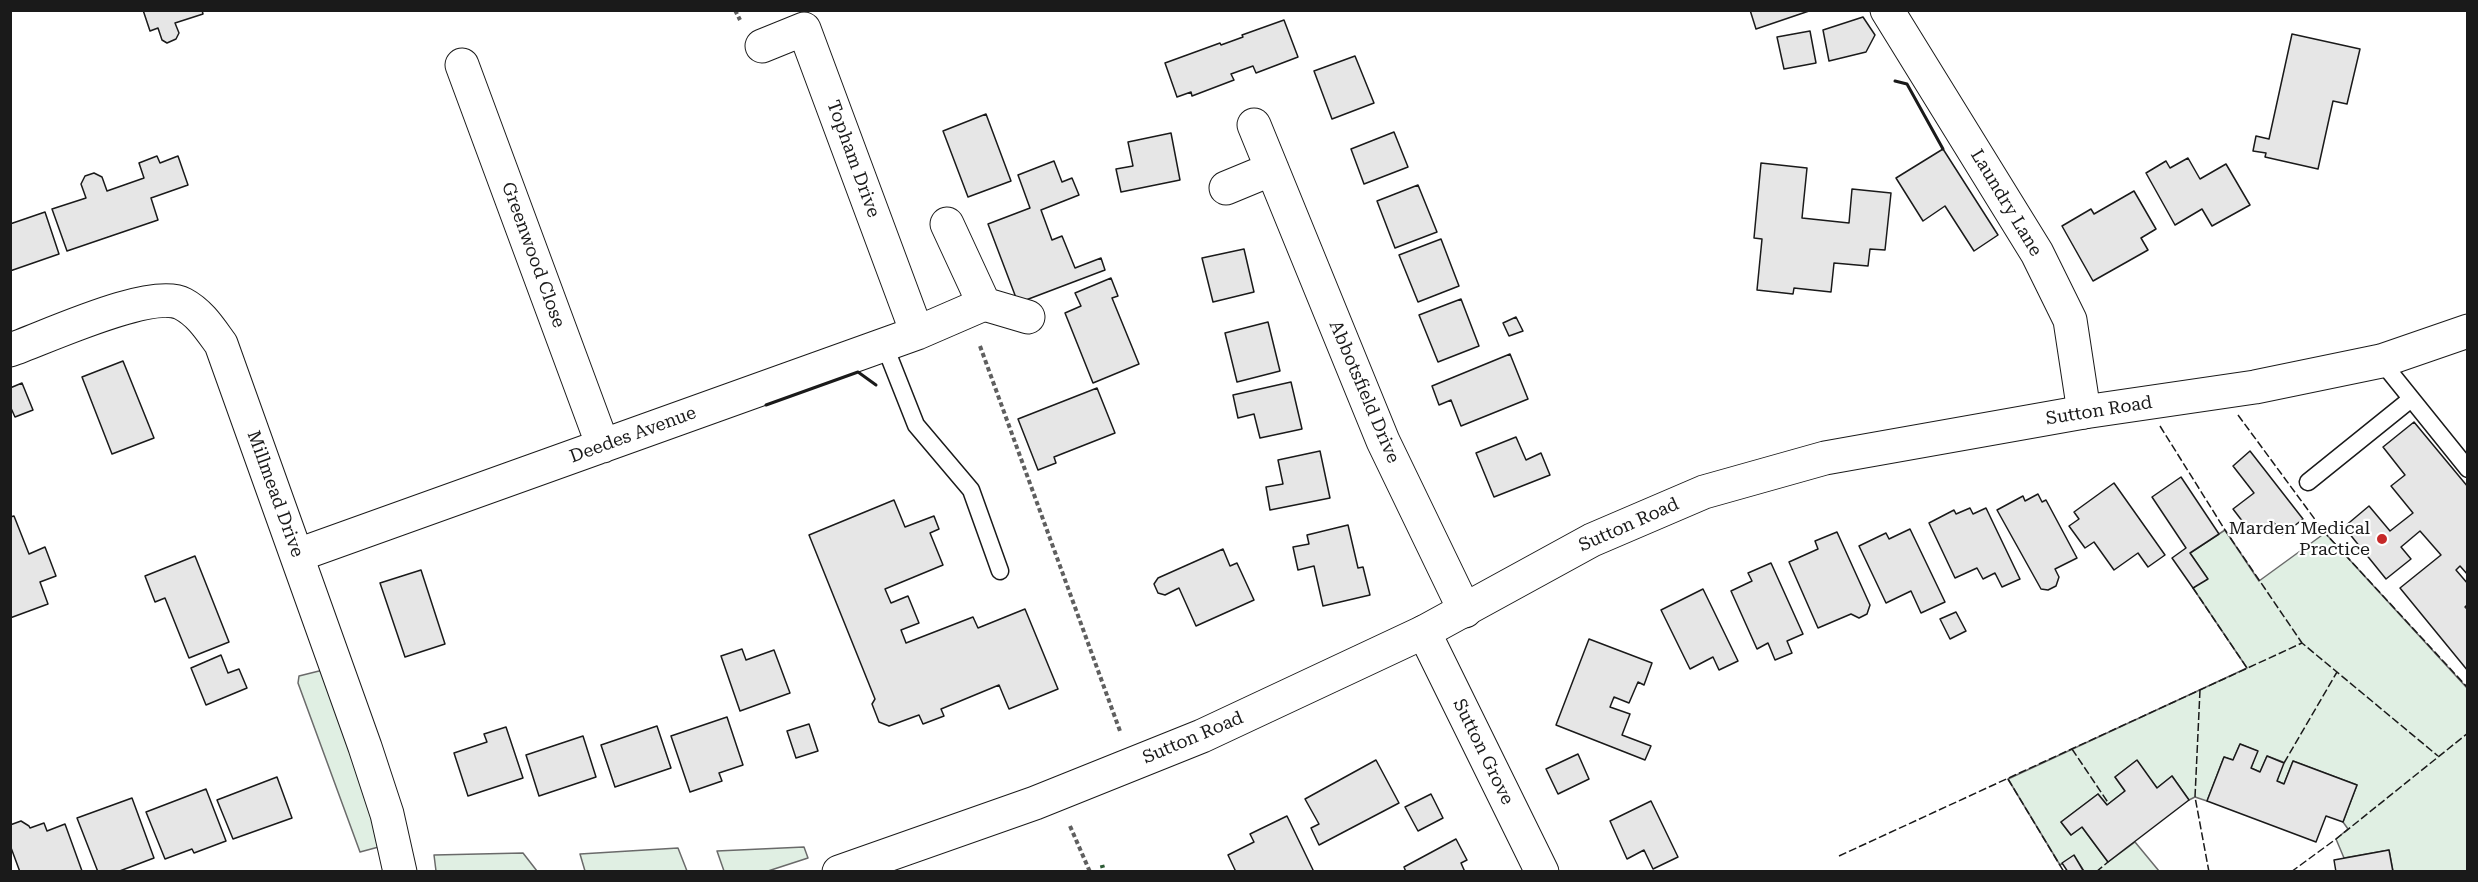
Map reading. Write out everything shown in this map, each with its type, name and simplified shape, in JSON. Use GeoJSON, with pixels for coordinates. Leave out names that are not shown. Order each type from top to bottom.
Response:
{"type":"FeatureCollection","features":[{"type":"Feature","properties":{"kind":"street","name":"Laundry Lane"},"geometry":{"type":"LineString","coordinates":[[1887,10],[2037,254],[2070,320],[2084,412]]}},
{"type":"Feature","properties":{"kind":"street","name":"Topham Drive"},"geometry":{"type":"LineString","coordinates":[[762,46],[804,28],[917,333]]}},
{"type":"Feature","properties":{"kind":"street","name":"Greenwood Close"},"geometry":{"type":"LineString","coordinates":[[462,65],[603,446]]}},
{"type":"Feature","properties":{"kind":"street","name":"Abbotsfield Drive"},"geometry":{"type":"LineString","coordinates":[[1254,125],[1383,441],[1465,610]]}},
{"type":"Feature","properties":{"kind":"street"},"geometry":{"type":"LineString","coordinates":[[1226,188],[1272,169]]}},
{"type":"Feature","properties":{"kind":"street"},"geometry":{"type":"LineString","coordinates":[[947,224],[976,308],[1028,317]]}},
{"type":"Feature","properties":{"kind":"street","name":"Millmead Drive"},"geometry":{"type":"LineString","coordinates":[[10,350],[114,311],[153,300],[181,302],[201,317],[221,344],[298,555],[383,802],[400,872]]}},
{"type":"Feature","properties":{"kind":"street","name":"Deedes Avenue"},"geometry":{"type":"LineString","coordinates":[[298,555],[917,333],[976,308]]}},
{"type":"Feature","properties":{"kind":"street","name":"Sutton Road"},"geometry":{"type":"LineString","coordinates":[[839,872],[1054,795],[1202,736],[1424,632],[1592,540],[1704,492],[1825,458],[2084,412],[2255,387],[2381,361],[2468,331]]}},
{"type":"Feature","properties":{"kind":"street","name":"Sutton Grove"},"geometry":{"type":"LineString","coordinates":[[1424,632],[1542,872]]}},
{"type":"Feature","properties":{"kind":"lane"},"geometry":{"type":"LineString","coordinates":[[884,344],[916,424],[971,490],[1000,571]]}},
{"type":"Feature","properties":{"kind":"lane"},"geometry":{"type":"LineString","coordinates":[[2381,361],[2468,469]]}},
{"type":"Feature","properties":{"kind":"lane"},"geometry":{"type":"LineString","coordinates":[[2308,482],[2411,399]]}},
{"type":"Feature","properties":{"kind":"path"},"geometry":{"type":"LineString","coordinates":[[976,308],[1132,764]]}},
{"type":"Feature","properties":{"kind":"path"},"geometry":{"type":"LineString","coordinates":[[1054,795],[1085,856],[1090,872]]}},
{"type":"Feature","properties":{"kind":"green space"},"geometry":{"type":"Polygon","coordinates":[[[2225,530],[2259,581],[2325,533],[2467,688],[2467,871],[2393,871],[2389,850],[2344,858],[2336,839],[2348,829],[2343,822],[2357,785],[2293,761],[2284,784],[2277,781],[2283,762],[2267,756],[2260,772],[2251,768],[2257,751],[2240,744],[2233,760],[2224,757],[2207,801],[2195,797],[2189,800],[2172,776],[2157,788],[2136,761],[2115,777],[2125,791],[2107,805],[2098,794],[2061,822],[2071,835],[2082,827],[2108,862],[2135,842],[2159,871],[2084,871],[2074,856],[2060,865],[2008,779],[2247,668],[2193,588],[2207,578],[2190,553],[2225,530]]]}},
{"type":"Feature","properties":{"kind":"green space"},"geometry":{"type":"Polygon","coordinates":[[[323,670],[386,845],[360,852],[298,683],[299,676],[323,670]]]}},
{"type":"Feature","properties":{"kind":"green space"},"geometry":{"type":"Polygon","coordinates":[[[804,847],[808,858],[768,871],[724,871],[717,851],[804,847]]]}},
{"type":"Feature","properties":{"kind":"green space"},"geometry":{"type":"Polygon","coordinates":[[[678,848],[687,871],[585,871],[580,854],[678,848]]]}},
{"type":"Feature","properties":{"kind":"green space"},"geometry":{"type":"Polygon","coordinates":[[[523,853],[537,871],[436,871],[434,855],[523,853]]]}},
{"type":"Feature","properties":{"kind":"building"},"geometry":{"type":"Polygon","coordinates":[[[143,10],[202,10],[203,14],[175,23],[179,33],[176,39],[167,43],[162,40],[158,28],[150,31],[143,10]]]}},
{"type":"Feature","properties":{"kind":"building"},"geometry":{"type":"Polygon","coordinates":[[[1750,10],[1809,10],[1809,11],[1756,29],[1750,10]]]}},
{"type":"Feature","properties":{"kind":"building"},"geometry":{"type":"Polygon","coordinates":[[[1863,17],[1875,35],[1866,52],[1829,61],[1823,30],[1863,17]]]}},
{"type":"Feature","properties":{"kind":"building"},"geometry":{"type":"Polygon","coordinates":[[[1284,20],[1298,57],[1256,73],[1253,66],[1231,74],[1234,80],[1192,96],[1191,92],[1177,97],[1165,63],[1220,43],[1221,45],[1284,20]]]}},
{"type":"Feature","properties":{"kind":"building"},"geometry":{"type":"Polygon","coordinates":[[[1810,31],[1816,63],[1784,69],[1777,37],[1810,31]]]}},
{"type":"Feature","properties":{"kind":"building"},"geometry":{"type":"Polygon","coordinates":[[[2292,34],[2360,49],[2347,104],[2333,101],[2318,169],[2265,157],[2266,153],[2253,151],[2256,136],[2269,139],[2292,34]]]}},
{"type":"Feature","properties":{"kind":"building"},"geometry":{"type":"Polygon","coordinates":[[[1355,56],[1374,103],[1332,119],[1314,71],[1355,56]]]}},
{"type":"Feature","properties":{"kind":"building"},"geometry":{"type":"Polygon","coordinates":[[[986,114],[1011,181],[968,197],[943,131],[986,114]]]}},
{"type":"Feature","properties":{"kind":"building"},"geometry":{"type":"Polygon","coordinates":[[[1394,132],[1408,167],[1364,184],[1351,149],[1394,132]]]}},
{"type":"Feature","properties":{"kind":"building"},"geometry":{"type":"Polygon","coordinates":[[[1171,133],[1180,180],[1121,192],[1116,169],[1133,166],[1128,142],[1171,133]]]}},
{"type":"Feature","properties":{"kind":"building"},"geometry":{"type":"Polygon","coordinates":[[[1943,149],[1998,235],[1974,251],[1945,206],[1923,221],[1896,178],[1943,149]]]}},
{"type":"Feature","properties":{"kind":"building"},"geometry":{"type":"Polygon","coordinates":[[[157,156],[160,163],[178,156],[188,185],[151,198],[158,220],[67,251],[52,209],[86,198],[81,184],[85,176],[94,173],[102,177],[107,191],[144,178],[139,163],[157,156]]]}},
{"type":"Feature","properties":{"kind":"building"},"geometry":{"type":"Polygon","coordinates":[[[2188,158],[2200,179],[2226,164],[2250,205],[2212,226],[2202,209],[2175,225],[2146,173],[2166,161],[2170,168],[2188,158]]]}},
{"type":"Feature","properties":{"kind":"building"},"geometry":{"type":"Polygon","coordinates":[[[1054,161],[1062,182],[1072,178],[1079,195],[1041,210],[1052,240],[1062,236],[1075,268],[1101,258],[1105,270],[1018,303],[988,224],[1030,208],[1018,175],[1054,161]]]}},
{"type":"Feature","properties":{"kind":"building"},"geometry":{"type":"Polygon","coordinates":[[[1761,163],[1807,168],[1802,218],[1849,223],[1852,189],[1891,193],[1885,250],[1870,249],[1868,266],[1834,263],[1831,292],[1794,288],[1793,294],[1757,290],[1762,239],[1754,238],[1761,163]]]}},
{"type":"Feature","properties":{"kind":"building"},"geometry":{"type":"Polygon","coordinates":[[[1418,185],[1437,232],[1395,248],[1377,201],[1418,185]]]}},
{"type":"Feature","properties":{"kind":"building"},"geometry":{"type":"Polygon","coordinates":[[[2134,191],[2156,229],[2141,238],[2148,250],[2093,281],[2062,226],[2091,209],[2094,214],[2134,191]]]}},
{"type":"Feature","properties":{"kind":"building"},"geometry":{"type":"Polygon","coordinates":[[[45,212],[59,254],[10,271],[10,224],[45,212]]]}},
{"type":"Feature","properties":{"kind":"building"},"geometry":{"type":"Polygon","coordinates":[[[1441,239],[1459,286],[1418,302],[1399,255],[1441,239]]]}},
{"type":"Feature","properties":{"kind":"building"},"geometry":{"type":"Polygon","coordinates":[[[1244,249],[1254,292],[1213,302],[1202,258],[1244,249]]]}},
{"type":"Feature","properties":{"kind":"building"},"geometry":{"type":"Polygon","coordinates":[[[1111,278],[1118,296],[1112,298],[1139,364],[1093,383],[1065,313],[1081,306],[1075,293],[1111,278]]]}},
{"type":"Feature","properties":{"kind":"building"},"geometry":{"type":"Polygon","coordinates":[[[1461,299],[1479,346],[1438,362],[1419,315],[1461,299]]]}},
{"type":"Feature","properties":{"kind":"building"},"geometry":{"type":"Polygon","coordinates":[[[1516,317],[1523,331],[1509,336],[1503,323],[1516,317]]]}},
{"type":"Feature","properties":{"kind":"building"},"geometry":{"type":"Polygon","coordinates":[[[1268,322],[1280,371],[1237,382],[1225,333],[1268,322]]]}},
{"type":"Feature","properties":{"kind":"building"},"geometry":{"type":"Polygon","coordinates":[[[1510,354],[1528,399],[1461,426],[1451,400],[1439,405],[1432,386],[1510,354]]]}},
{"type":"Feature","properties":{"kind":"building"},"geometry":{"type":"Polygon","coordinates":[[[123,361],[154,438],[112,454],[82,377],[123,361]]]}},
{"type":"Feature","properties":{"kind":"building"},"geometry":{"type":"Polygon","coordinates":[[[1291,382],[1302,429],[1260,438],[1254,414],[1238,418],[1233,395],[1291,382]]]}},
{"type":"Feature","properties":{"kind":"building"},"geometry":{"type":"Polygon","coordinates":[[[22,383],[33,410],[15,417],[10,406],[10,388],[22,383]]]}},
{"type":"Feature","properties":{"kind":"building"},"geometry":{"type":"Polygon","coordinates":[[[1097,388],[1115,433],[1054,457],[1056,463],[1038,470],[1018,419],[1097,388]]]}},
{"type":"Feature","properties":{"kind":"building","name":"Marden Medical Practice"},"geometry":{"type":"Polygon","coordinates":[[[2414,422],[2468,487],[2468,575],[2460,566],[2456,570],[2468,584],[2468,604],[2465,607],[2468,610],[2468,671],[2400,588],[2441,555],[2420,531],[2401,547],[2411,559],[2386,579],[2344,527],[2369,506],[2390,531],[2413,513],[2391,486],[2405,475],[2383,447],[2414,422]]]}},
{"type":"Feature","properties":{"kind":"building"},"geometry":{"type":"Polygon","coordinates":[[[1516,437],[1526,460],[1541,453],[1550,475],[1494,497],[1476,453],[1516,437]]]}},
{"type":"Feature","properties":{"kind":"building"},"geometry":{"type":"Polygon","coordinates":[[[1320,451],[1330,498],[1270,510],[1266,487],[1283,484],[1278,460],[1320,451]]]}},
{"type":"Feature","properties":{"kind":"building"},"geometry":{"type":"Polygon","coordinates":[[[2250,451],[2303,519],[2283,535],[2272,520],[2253,535],[2233,509],[2254,493],[2233,466],[2250,451]]]}},
{"type":"Feature","properties":{"kind":"building"},"geometry":{"type":"Polygon","coordinates":[[[2181,477],[2219,534],[2190,553],[2208,579],[2193,588],[2172,558],[2186,548],[2152,497],[2181,477]]]}},
{"type":"Feature","properties":{"kind":"building"},"geometry":{"type":"Polygon","coordinates":[[[2114,483],[2165,555],[2148,567],[2138,553],[2114,570],[2094,542],[2085,548],[2069,526],[2079,519],[2074,512],[2114,483]]]}},
{"type":"Feature","properties":{"kind":"building"},"geometry":{"type":"Polygon","coordinates":[[[2038,494],[2042,502],[2046,500],[2077,558],[2055,569],[2059,577],[2056,586],[2048,590],[2041,589],[1997,510],[2023,496],[2025,501],[2038,494]]]}},
{"type":"Feature","properties":{"kind":"building"},"geometry":{"type":"Polygon","coordinates":[[[894,500],[905,527],[934,516],[939,529],[930,533],[943,565],[885,589],[891,603],[908,596],[919,623],[901,630],[906,643],[973,617],[978,628],[1025,609],[1058,689],[1009,709],[999,685],[941,709],[944,716],[923,724],[919,715],[889,726],[879,722],[872,704],[875,699],[809,535],[894,500]]]}},
{"type":"Feature","properties":{"kind":"building"},"geometry":{"type":"Polygon","coordinates":[[[1970,508],[1973,514],[1986,508],[2020,579],[2002,587],[1995,573],[1983,579],[1977,568],[1955,578],[1929,523],[1954,510],[1956,514],[1970,508]]]}},
{"type":"Feature","properties":{"kind":"building"},"geometry":{"type":"Polygon","coordinates":[[[14,516],[29,554],[45,547],[56,576],[40,582],[48,604],[10,618],[10,517],[14,516]]]}},
{"type":"Feature","properties":{"kind":"building"},"geometry":{"type":"Polygon","coordinates":[[[1348,525],[1358,568],[1363,567],[1370,595],[1323,606],[1314,566],[1298,570],[1293,547],[1309,544],[1307,535],[1348,525]]]}},
{"type":"Feature","properties":{"kind":"building"},"geometry":{"type":"Polygon","coordinates":[[[1910,529],[1945,602],[1921,613],[1911,591],[1886,603],[1859,546],[1886,533],[1889,539],[1910,529]]]}},
{"type":"Feature","properties":{"kind":"building"},"geometry":{"type":"Polygon","coordinates":[[[1837,532],[1870,605],[1867,614],[1859,618],[1851,614],[1818,628],[1789,562],[1818,549],[1815,541],[1837,532]]]}},
{"type":"Feature","properties":{"kind":"building"},"geometry":{"type":"Polygon","coordinates":[[[1223,549],[1230,566],[1237,563],[1254,600],[1196,626],[1179,588],[1165,595],[1158,593],[1154,584],[1158,578],[1223,549]]]}},
{"type":"Feature","properties":{"kind":"building"},"geometry":{"type":"Polygon","coordinates":[[[195,556],[229,642],[189,658],[165,598],[155,602],[145,576],[195,556]]]}},
{"type":"Feature","properties":{"kind":"building"},"geometry":{"type":"Polygon","coordinates":[[[1771,563],[1803,634],[1787,641],[1792,653],[1775,660],[1768,643],[1757,649],[1731,591],[1752,581],[1748,573],[1771,563]]]}},
{"type":"Feature","properties":{"kind":"building"},"geometry":{"type":"Polygon","coordinates":[[[421,570],[445,644],[405,657],[380,583],[421,570]]]}},
{"type":"Feature","properties":{"kind":"building"},"geometry":{"type":"Polygon","coordinates":[[[1703,589],[1738,661],[1719,670],[1713,657],[1690,669],[1661,610],[1703,589]]]}},
{"type":"Feature","properties":{"kind":"building"},"geometry":{"type":"Polygon","coordinates":[[[1956,612],[1966,631],[1950,639],[1940,619],[1956,612]]]}},
{"type":"Feature","properties":{"kind":"building"},"geometry":{"type":"Polygon","coordinates":[[[1589,639],[1652,663],[1644,685],[1638,682],[1629,703],[1614,697],[1610,707],[1630,714],[1622,735],[1651,746],[1645,760],[1556,725],[1589,639]]]}},
{"type":"Feature","properties":{"kind":"building"},"geometry":{"type":"Polygon","coordinates":[[[742,649],[746,660],[774,650],[790,693],[740,711],[721,656],[742,649]]]}},
{"type":"Feature","properties":{"kind":"building"},"geometry":{"type":"Polygon","coordinates":[[[221,655],[228,673],[239,669],[247,688],[206,705],[191,668],[221,655]]]}},
{"type":"Feature","properties":{"kind":"building"},"geometry":{"type":"Polygon","coordinates":[[[727,717],[743,765],[719,773],[722,781],[690,792],[671,736],[727,717]]]}},
{"type":"Feature","properties":{"kind":"building"},"geometry":{"type":"Polygon","coordinates":[[[809,724],[818,751],[796,758],[787,731],[809,724]]]}},
{"type":"Feature","properties":{"kind":"building"},"geometry":{"type":"Polygon","coordinates":[[[657,726],[671,768],[615,787],[601,745],[657,726]]]}},
{"type":"Feature","properties":{"kind":"building"},"geometry":{"type":"Polygon","coordinates":[[[506,727],[523,778],[468,796],[454,753],[487,742],[484,734],[506,727]]]}},
{"type":"Feature","properties":{"kind":"building"},"geometry":{"type":"Polygon","coordinates":[[[583,736],[596,777],[539,796],[526,755],[583,736]]]}},
{"type":"Feature","properties":{"kind":"building"},"geometry":{"type":"Polygon","coordinates":[[[2240,744],[2258,751],[2251,768],[2260,772],[2267,756],[2284,763],[2277,781],[2284,784],[2293,761],[2357,785],[2343,822],[2326,816],[2316,842],[2207,801],[2224,757],[2233,760],[2240,744]]]}},
{"type":"Feature","properties":{"kind":"building"},"geometry":{"type":"Polygon","coordinates":[[[1578,754],[1589,779],[1558,794],[1546,769],[1578,754]]]}},
{"type":"Feature","properties":{"kind":"building"},"geometry":{"type":"Polygon","coordinates":[[[1376,760],[1399,803],[1319,845],[1311,828],[1319,824],[1305,799],[1376,760]]]}},
{"type":"Feature","properties":{"kind":"building"},"geometry":{"type":"Polygon","coordinates":[[[2137,760],[2157,788],[2172,776],[2189,800],[2108,862],[2082,827],[2071,835],[2061,822],[2098,794],[2107,805],[2125,791],[2115,777],[2137,760]]]}},
{"type":"Feature","properties":{"kind":"building"},"geometry":{"type":"Polygon","coordinates":[[[277,777],[292,818],[233,839],[217,800],[277,777]]]}},
{"type":"Feature","properties":{"kind":"building"},"geometry":{"type":"Polygon","coordinates":[[[206,789],[226,841],[194,853],[192,849],[165,859],[146,812],[206,789]]]}},
{"type":"Feature","properties":{"kind":"building"},"geometry":{"type":"Polygon","coordinates":[[[1431,794],[1443,818],[1418,831],[1405,807],[1431,794]]]}},
{"type":"Feature","properties":{"kind":"building"},"geometry":{"type":"Polygon","coordinates":[[[132,798],[154,858],[117,872],[98,872],[77,818],[132,798]]]}},
{"type":"Feature","properties":{"kind":"building"},"geometry":{"type":"Polygon","coordinates":[[[1651,801],[1678,857],[1653,869],[1644,850],[1627,859],[1610,821],[1651,801]]]}},
{"type":"Feature","properties":{"kind":"building"},"geometry":{"type":"Polygon","coordinates":[[[1287,816],[1314,872],[1236,872],[1228,855],[1254,842],[1250,834],[1287,816]]]}},
{"type":"Feature","properties":{"kind":"building"},"geometry":{"type":"Polygon","coordinates":[[[21,821],[30,828],[44,823],[47,831],[65,824],[82,871],[20,872],[10,845],[10,825],[21,821]]]}},
{"type":"Feature","properties":{"kind":"building"},"geometry":{"type":"Polygon","coordinates":[[[1456,839],[1467,860],[1461,863],[1465,872],[1406,872],[1404,867],[1456,839]]]}},
{"type":"Feature","properties":{"kind":"building"},"geometry":{"type":"Polygon","coordinates":[[[2389,850],[2393,872],[2336,872],[2334,860],[2389,850]]]}},
{"type":"Feature","properties":{"kind":"building"},"geometry":{"type":"Polygon","coordinates":[[[2074,855],[2084,872],[2068,872],[2062,863],[2074,855]]]}},
{"type":"Feature","properties":{"kind":"hedge"},"geometry":{"type":"LineString","coordinates":[[1102,865],[1104,872]]}},
{"type":"Feature","properties":{"kind":"fence"},"geometry":{"type":"LineString","coordinates":[[2238,415],[2325,533],[2468,688]]}},
{"type":"Feature","properties":{"kind":"fence"},"geometry":{"type":"LineString","coordinates":[[2160,426],[2225,530],[2302,643]]}},
{"type":"Feature","properties":{"kind":"fence"},"geometry":{"type":"LineString","coordinates":[[2193,588],[2247,668]]}},
{"type":"Feature","properties":{"kind":"fence"},"geometry":{"type":"LineString","coordinates":[[1839,856],[2302,643],[2438,756]]}},
{"type":"Feature","properties":{"kind":"fence"},"geometry":{"type":"LineString","coordinates":[[2284,763],[2337,672]]}},
{"type":"Feature","properties":{"kind":"fence"},"geometry":{"type":"LineString","coordinates":[[2200,690],[2195,797],[2209,872]]}},
{"type":"Feature","properties":{"kind":"fence"},"geometry":{"type":"LineString","coordinates":[[2291,872],[2336,839],[2468,733]]}},
{"type":"Feature","properties":{"kind":"fence"},"geometry":{"type":"LineString","coordinates":[[2072,749],[2109,804]]}},
{"type":"Feature","properties":{"kind":"fence"},"geometry":{"type":"LineString","coordinates":[[2008,779],[2064,872]]}},
{"type":"Feature","properties":{"kind":"fence"},"geometry":{"type":"LineString","coordinates":[[2096,872],[2108,862]]}},
{"type":"Feature","properties":{"kind":"wall"},"geometry":{"type":"LineString","coordinates":[[1895,81],[1907,84],[1943,149]]}},
{"type":"Feature","properties":{"kind":"wall"},"geometry":{"type":"LineString","coordinates":[[766,405],[858,372],[876,385]]}},
{"type":"Feature","properties":{"kind":"place","name":"Marden Medical Practice"},"geometry":{"type":"Point","coordinates":[2382,539]}}]}
